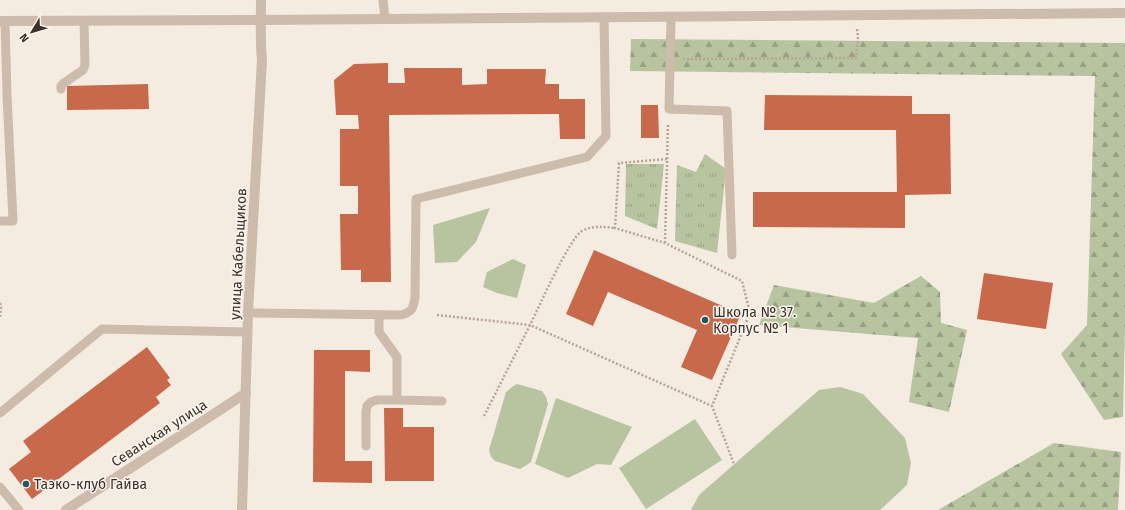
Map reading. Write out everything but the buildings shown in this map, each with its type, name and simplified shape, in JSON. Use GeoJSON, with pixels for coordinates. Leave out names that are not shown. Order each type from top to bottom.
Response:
{"type":"FeatureCollection","features":[{"type":"Feature","properties":{"kind":"street","name":"улица Кабельщиков"},"geometry":{"type":"LineString","coordinates":[[242,510],[248,313],[262,60],[260,42],[261,0]]}},
{"type":"Feature","properties":{"kind":"street"},"geometry":{"type":"LineString","coordinates":[[2,21],[1125,13]]}},
{"type":"Feature","properties":{"kind":"street","name":"Севанская улица"},"geometry":{"type":"LineString","coordinates":[[66,510],[246,393]]}},
{"type":"Feature","properties":{"kind":"lane"},"geometry":{"type":"LineString","coordinates":[[383,0],[385,19]]}},
{"type":"Feature","properties":{"kind":"lane"},"geometry":{"type":"LineString","coordinates":[[248,313],[401,315],[409,312],[414,307],[416,298],[416,199],[587,157],[606,136],[604,17]]}},
{"type":"Feature","properties":{"kind":"lane"},"geometry":{"type":"LineString","coordinates":[[671,17],[669,109],[726,111],[732,255]]}},
{"type":"Feature","properties":{"kind":"lane"},"geometry":{"type":"LineString","coordinates":[[0,221],[13,221],[2,21]]}},
{"type":"Feature","properties":{"kind":"lane"},"geometry":{"type":"LineString","coordinates":[[61,89],[64,83],[83,70],[85,65],[84,21]]}},
{"type":"Feature","properties":{"kind":"lane"},"geometry":{"type":"LineString","coordinates":[[379,315],[379,332],[397,356],[397,400]]}},
{"type":"Feature","properties":{"kind":"lane"},"geometry":{"type":"LineString","coordinates":[[0,413],[102,329],[248,332]]}},
{"type":"Feature","properties":{"kind":"lane"},"geometry":{"type":"LineString","coordinates":[[366,446],[366,412],[371,402],[377,400],[442,401]]}},
{"type":"Feature","properties":{"kind":"lane"},"geometry":{"type":"LineString","coordinates":[[0,487],[19,510]]}},
{"type":"Feature","properties":{"kind":"path"},"geometry":{"type":"LineString","coordinates":[[670,59],[856,58],[858,37],[856,27]]}},
{"type":"Feature","properties":{"kind":"path"},"geometry":{"type":"LineString","coordinates":[[665,243],[669,109]]}},
{"type":"Feature","properties":{"kind":"path"},"geometry":{"type":"LineString","coordinates":[[615,228],[619,163],[667,159]]}},
{"type":"Feature","properties":{"kind":"path"},"geometry":{"type":"LineString","coordinates":[[484,416],[570,243],[581,231],[597,226],[615,228],[665,243],[742,281],[750,313],[712,406],[734,464]]}},
{"type":"Feature","properties":{"kind":"path"},"geometry":{"type":"LineString","coordinates":[[0,302],[0,316]]}},
{"type":"Feature","properties":{"kind":"path"},"geometry":{"type":"LineString","coordinates":[[436,315],[530,325],[712,406]]}},
{"type":"Feature","properties":{"kind":"green space"},"geometry":{"type":"Polygon","coordinates":[[[631,39],[1125,43],[1125,325],[1123,417],[1104,420],[1061,354],[1087,325],[1095,76],[630,71],[631,39]]]}},
{"type":"Feature","properties":{"kind":"green space"},"geometry":{"type":"Polygon","coordinates":[[[705,154],[726,169],[717,253],[675,241],[677,165],[696,172],[705,154]]]}},
{"type":"Feature","properties":{"kind":"green space"},"geometry":{"type":"Polygon","coordinates":[[[626,164],[664,164],[657,229],[625,216],[626,164]]]}},
{"type":"Feature","properties":{"kind":"green space"},"geometry":{"type":"Polygon","coordinates":[[[490,208],[476,242],[457,262],[435,263],[433,225],[490,208]]]}},
{"type":"Feature","properties":{"kind":"green space"},"geometry":{"type":"Polygon","coordinates":[[[513,259],[526,265],[517,298],[497,293],[483,287],[487,272],[513,259]]]}},
{"type":"Feature","properties":{"kind":"green space"},"geometry":{"type":"Polygon","coordinates":[[[921,276],[940,292],[941,323],[967,330],[949,412],[909,402],[918,338],[759,325],[774,285],[874,303],[921,276]]]}},
{"type":"Feature","properties":{"kind":"green space"},"geometry":{"type":"Polygon","coordinates":[[[517,384],[542,391],[548,404],[531,462],[520,469],[495,461],[491,457],[489,450],[506,392],[517,384]]]}},
{"type":"Feature","properties":{"kind":"green space"},"geometry":{"type":"Polygon","coordinates":[[[840,387],[863,394],[905,438],[911,463],[907,485],[880,510],[691,510],[699,495],[819,390],[840,387]]]}},
{"type":"Feature","properties":{"kind":"green space"},"geometry":{"type":"Polygon","coordinates":[[[556,398],[632,427],[611,465],[597,464],[568,478],[535,464],[556,398]]]}},
{"type":"Feature","properties":{"kind":"green space"},"geometry":{"type":"Polygon","coordinates":[[[695,419],[722,460],[646,509],[619,468],[695,419]]]}},
{"type":"Feature","properties":{"kind":"green space"},"geometry":{"type":"Polygon","coordinates":[[[1054,443],[1121,452],[1118,510],[938,510],[1054,443]]]}},
{"type":"Feature","properties":{"kind":"place","name":"Школа № 37. Корпус № 1"},"geometry":{"type":"Point","coordinates":[705,320]}},
{"type":"Feature","properties":{"kind":"place","name":"Таэко-клуб Гайва"},"geometry":{"type":"Point","coordinates":[26,484]}}]}
